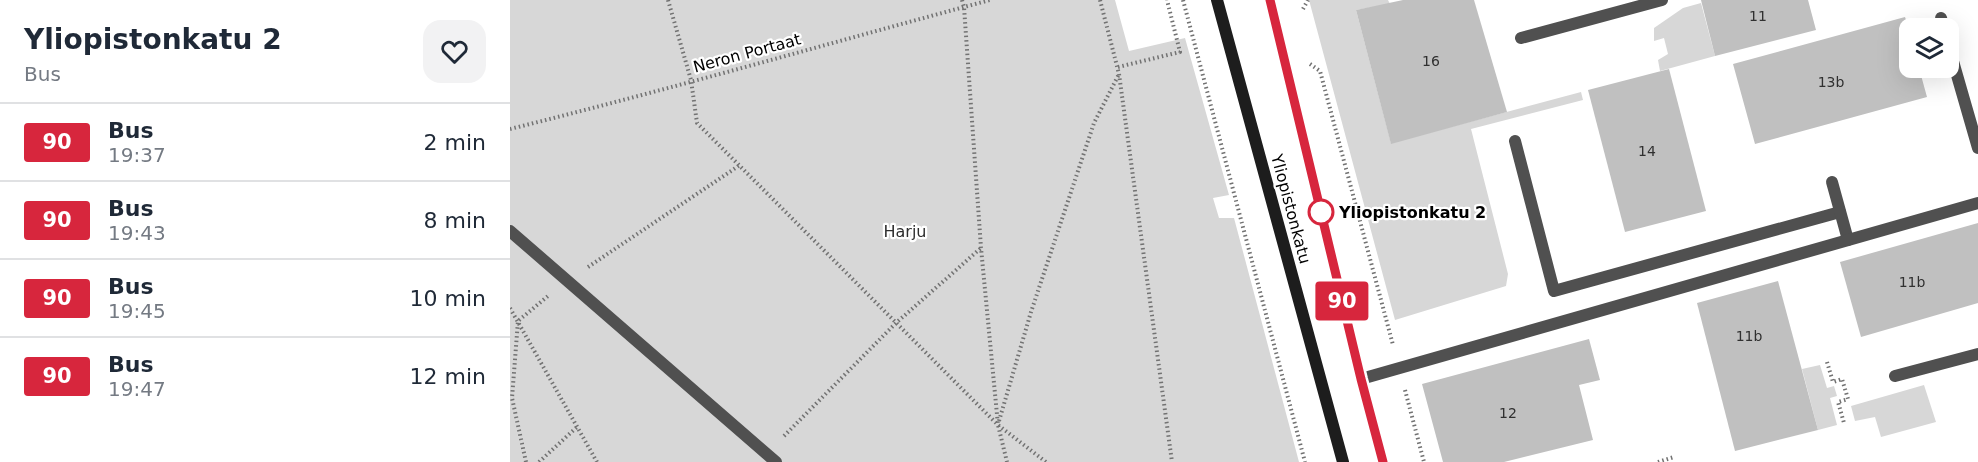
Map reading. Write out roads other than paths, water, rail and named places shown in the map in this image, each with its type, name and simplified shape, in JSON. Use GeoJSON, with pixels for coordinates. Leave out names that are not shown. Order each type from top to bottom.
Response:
{"type":"FeatureCollection","features":[{"type":"Feature","properties":{"kind":"main road","name":"Yliopistonkatu"},"geometry":{"type":"LineString","coordinates":[[1217,0],[1343,462]]}},
{"type":"Feature","properties":{"kind":"main road","name":"Yliopistonkatu"},"geometry":{"type":"LineString","coordinates":[[1270,0],[1383,462]]}},
{"type":"Feature","properties":{"kind":"lane"},"geometry":{"type":"LineString","coordinates":[[1521,38],[1662,0]]}},
{"type":"Feature","properties":{"kind":"lane"},"geometry":{"type":"LineString","coordinates":[[1958,78],[1978,148]]}},
{"type":"Feature","properties":{"kind":"lane"},"geometry":{"type":"LineString","coordinates":[[1515,141],[1554,291],[1840,212]]}},
{"type":"Feature","properties":{"kind":"lane"},"geometry":{"type":"LineString","coordinates":[[1832,182],[1848,240]]}},
{"type":"Feature","properties":{"kind":"lane"},"geometry":{"type":"LineString","coordinates":[[1361,379],[1978,203]]}},
{"type":"Feature","properties":{"kind":"lane"},"geometry":{"type":"LineString","coordinates":[[510,231],[776,462]]}},
{"type":"Feature","properties":{"kind":"lane"},"geometry":{"type":"LineString","coordinates":[[1895,376],[1978,354]]}},
{"type":"Feature","properties":{"kind":"place","name":"Yliopistonkatu 2"},"geometry":{"type":"Point","coordinates":[1321,212]}},
{"type":"Feature","properties":{"kind":"park label","name":"Harju"},"geometry":{"type":"Point","coordinates":[904,231]}}]}
